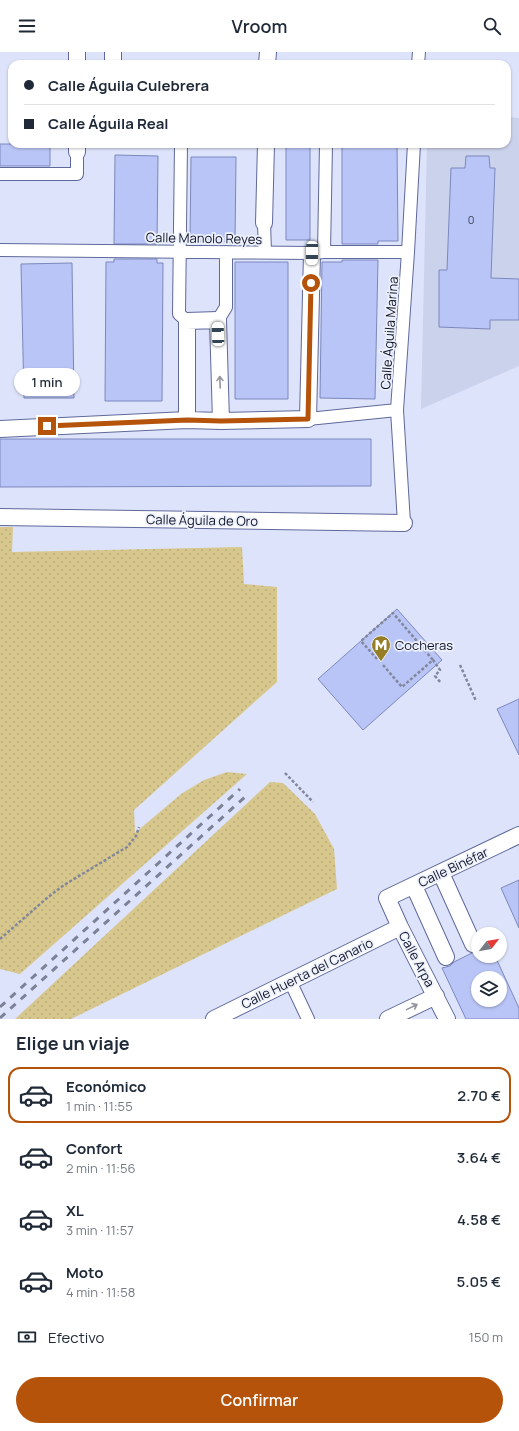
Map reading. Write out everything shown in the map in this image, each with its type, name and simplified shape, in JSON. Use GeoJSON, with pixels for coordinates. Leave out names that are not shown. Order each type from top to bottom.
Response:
{"type":"FeatureCollection","features":[{"type":"Feature","properties":{"kind":"street"},"geometry":{"type":"LineString","coordinates":[[0,174],[77,174],[77,148]]}},
{"type":"Feature","properties":{"kind":"street"},"geometry":{"type":"LineString","coordinates":[[181,148],[179,314],[187,321],[218,320]]}},
{"type":"Feature","properties":{"kind":"street"},"geometry":{"type":"LineString","coordinates":[[265,252],[264,223],[266,148]]}},
{"type":"Feature","properties":{"kind":"street"},"geometry":{"type":"LineString","coordinates":[[308,419],[326,148]]}},
{"type":"Feature","properties":{"kind":"street","name":"Calle Águila Marina"},"geometry":{"type":"LineString","coordinates":[[404,523],[397,410],[414,148]]}},
{"type":"Feature","properties":{"kind":"street","name":"Calle Manolo Reyes"},"geometry":{"type":"LineString","coordinates":[[0,250],[408,252]]}},
{"type":"Feature","properties":{"kind":"street"},"geometry":{"type":"LineString","coordinates":[[221,421],[218,320],[226,307],[226,252]]}},
{"type":"Feature","properties":{"kind":"street"},"geometry":{"type":"LineString","coordinates":[[187,321],[187,420]]}},
{"type":"Feature","properties":{"kind":"street"},"geometry":{"type":"LineString","coordinates":[[0,429],[187,420],[221,421],[308,419],[397,410]]}},
{"type":"Feature","properties":{"kind":"street","name":"Calle Águila de Oro"},"geometry":{"type":"LineString","coordinates":[[0,517],[404,523]]}},
{"type":"Feature","properties":{"kind":"street","name":"Calle Binéfar"},"geometry":{"type":"LineString","coordinates":[[387,898],[519,835]]}},
{"type":"Feature","properties":{"kind":"street"},"geometry":{"type":"LineString","coordinates":[[441,873],[471,940]]}},
{"type":"Feature","properties":{"kind":"street"},"geometry":{"type":"LineString","coordinates":[[414,886],[446,957]]}},
{"type":"Feature","properties":{"kind":"street","name":"Calle Arpa"},"geometry":{"type":"LineString","coordinates":[[387,898],[400,928],[447,1019]]}},
{"type":"Feature","properties":{"kind":"street","name":"Calle Huerta del Canario"},"geometry":{"type":"LineString","coordinates":[[214,1019],[400,928]]}},
{"type":"Feature","properties":{"kind":"street"},"geometry":{"type":"LineString","coordinates":[[290,981],[308,1019]]}},
{"type":"Feature","properties":{"kind":"street"},"geometry":{"type":"LineString","coordinates":[[388,1019],[436,996]]}},
{"type":"Feature","properties":{"kind":"path"},"geometry":{"type":"LineString","coordinates":[[377,659],[361,641],[392,613],[440,670],[435,676],[440,683]]}},
{"type":"Feature","properties":{"kind":"path"},"geometry":{"type":"LineString","coordinates":[[384,666],[402,687],[433,660]]}},
{"type":"Feature","properties":{"kind":"path"},"geometry":{"type":"LineString","coordinates":[[460,665],[476,701]]}},
{"type":"Feature","properties":{"kind":"path"},"geometry":{"type":"LineString","coordinates":[[285,773],[313,802]]}},
{"type":"Feature","properties":{"kind":"path"},"geometry":{"type":"LineString","coordinates":[[0,939],[46,898],[64,885],[127,847],[136,836],[139,827]]}},
{"type":"Feature","properties":{"kind":"shaded area"},"geometry":{"type":"Polygon","coordinates":[[[511,117],[519,118],[519,366],[421,409],[427,148],[511,148],[511,117]]]}},
{"type":"Feature","properties":{"kind":"shaded area"},"geometry":{"type":"Polygon","coordinates":[[[0,527],[13,527],[12,552],[242,547],[244,584],[277,587],[277,682],[134,810],[135,833],[181,794],[204,780],[227,772],[247,774],[20,974],[0,969],[0,527]]]}},
{"type":"Feature","properties":{"kind":"shaded area"},"geometry":{"type":"Polygon","coordinates":[[[270,782],[283,783],[315,814],[334,849],[337,889],[71,1019],[15,1019],[270,782]]]}},
{"type":"Feature","properties":{"kind":"building"},"geometry":{"type":"Polygon","coordinates":[[[0,144],[8,144],[8,148],[50,148],[50,166],[0,166],[0,144]]]}},
{"type":"Feature","properties":{"kind":"building"},"geometry":{"type":"Polygon","coordinates":[[[286,148],[310,148],[310,240],[286,240],[286,148]]]}},
{"type":"Feature","properties":{"kind":"building"},"geometry":{"type":"Polygon","coordinates":[[[342,148],[397,148],[398,241],[378,241],[378,244],[342,244],[342,148]]]}},
{"type":"Feature","properties":{"kind":"building"},"geometry":{"type":"Polygon","coordinates":[[[115,155],[158,156],[157,244],[114,244],[115,155]]]}},
{"type":"Feature","properties":{"kind":"building"},"geometry":{"type":"Polygon","coordinates":[[[466,156],[489,156],[490,168],[495,168],[491,278],[519,279],[519,320],[490,320],[490,329],[439,327],[439,270],[447,270],[451,168],[465,168],[466,156]]]}},
{"type":"Feature","properties":{"kind":"building"},"geometry":{"type":"Polygon","coordinates":[[[191,157],[236,157],[235,242],[190,241],[191,157]]]}},
{"type":"Feature","properties":{"kind":"building"},"geometry":{"type":"Polygon","coordinates":[[[114,259],[157,259],[157,263],[163,263],[162,401],[105,401],[106,262],[114,262],[114,259]]]}},
{"type":"Feature","properties":{"kind":"building"},"geometry":{"type":"Polygon","coordinates":[[[342,260],[378,260],[375,399],[320,398],[322,262],[342,262],[342,260]]]}},
{"type":"Feature","properties":{"kind":"building"},"geometry":{"type":"Polygon","coordinates":[[[235,262],[288,262],[288,399],[235,399],[235,262]]]}},
{"type":"Feature","properties":{"kind":"building"},"geometry":{"type":"Polygon","coordinates":[[[72,263],[74,398],[24,398],[21,264],[72,263]]]}},
{"type":"Feature","properties":{"kind":"building"},"geometry":{"type":"Polygon","coordinates":[[[0,439],[371,439],[371,486],[0,487],[0,439]]]}},
{"type":"Feature","properties":{"kind":"building"},"geometry":{"type":"Polygon","coordinates":[[[397,609],[442,660],[363,730],[318,679],[397,609]]]}},
{"type":"Feature","properties":{"kind":"building"},"geometry":{"type":"Polygon","coordinates":[[[519,699],[519,755],[497,709],[519,699]]]}},
{"type":"Feature","properties":{"kind":"building"},"geometry":{"type":"Polygon","coordinates":[[[519,880],[519,928],[501,888],[519,880]]]}},
{"type":"Feature","properties":{"kind":"building"},"geometry":{"type":"Polygon","coordinates":[[[471,954],[471,963],[498,963],[502,971],[471,971],[471,1007],[507,1007],[507,982],[519,1008],[519,1019],[466,1019],[442,968],[450,966],[454,962],[471,954]]]}},
{"type":"Feature","properties":{"kind":"railway"},"geometry":{"type":"LineString","coordinates":[[0,1007],[240,789]]}},
{"type":"Feature","properties":{"kind":"railway"},"geometry":{"type":"LineString","coordinates":[[0,1018],[246,796]]}},
{"type":"Feature","properties":{"kind":"place","name":"Cocheras"},"geometry":{"type":"Point","coordinates":[381,662]}},
{"type":"Feature","properties":{"kind":"route"},"geometry":{"type":"LineString","coordinates":[[47,426],[187,420],[221,421],[308,419],[311,283]]}}]}
